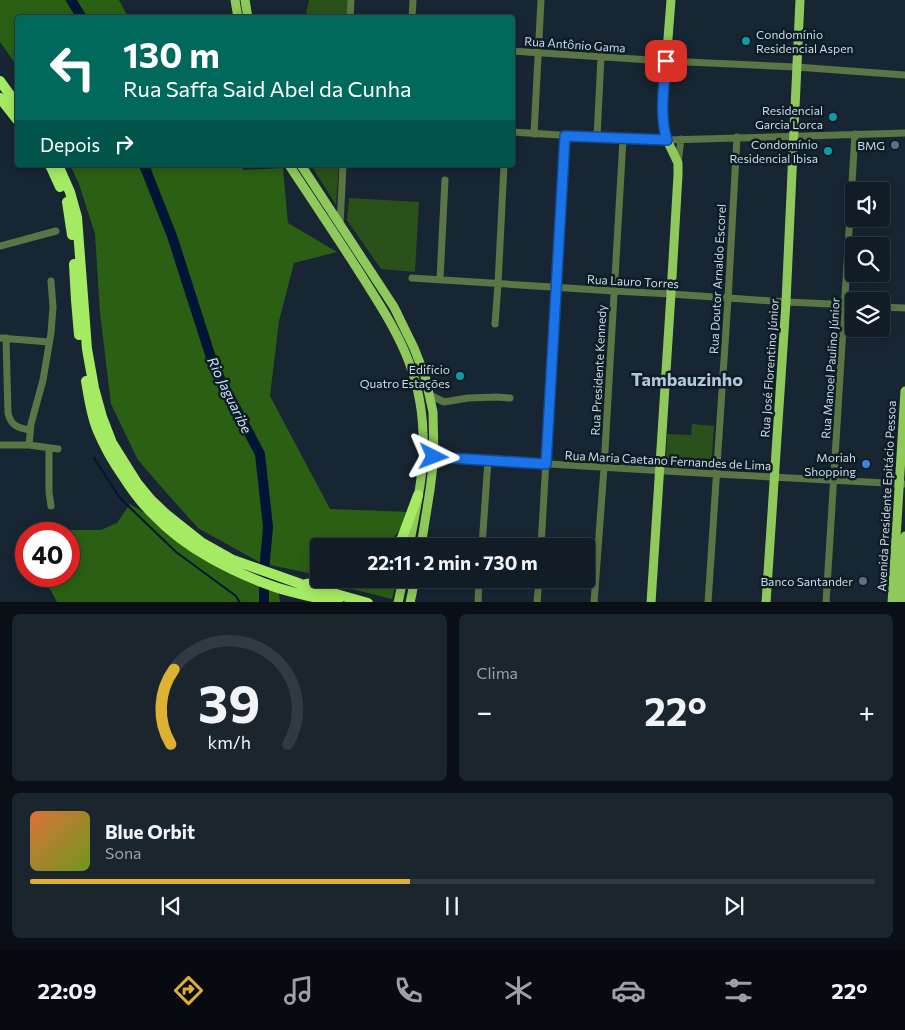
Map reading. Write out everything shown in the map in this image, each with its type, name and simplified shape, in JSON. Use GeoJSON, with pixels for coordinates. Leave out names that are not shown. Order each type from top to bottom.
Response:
{"type":"FeatureCollection","features":[{"type":"Feature","properties":{"kind":"highway"},"geometry":{"type":"LineString","coordinates":[[0,81],[15,102]]}},
{"type":"Feature","properties":{"kind":"highway"},"geometry":{"type":"LineString","coordinates":[[0,98],[15,118]]}},
{"type":"Feature","properties":{"kind":"highway"},"geometry":{"type":"LineString","coordinates":[[51,167],[63,192],[69,215],[81,353],[90,405],[102,440],[133,491],[154,516],[182,540],[214,560],[277,582],[301,584],[368,602]]}},
{"type":"Feature","properties":{"kind":"highway"},"geometry":{"type":"LineString","coordinates":[[59,167],[70,192],[77,217],[87,349],[94,388],[112,443],[137,483],[166,515],[201,542],[233,560],[248,572]]}},
{"type":"Feature","properties":{"kind":"highway"},"geometry":{"type":"LineString","coordinates":[[402,538],[418,495]]}},
{"type":"Feature","properties":{"kind":"highway"},"geometry":{"type":"LineString","coordinates":[[277,582],[287,590],[312,602]]}},
{"type":"Feature","properties":{"kind":"highway"},"geometry":{"type":"LineString","coordinates":[[301,584],[310,583]]}},
{"type":"Feature","properties":{"kind":"highway"},"geometry":{"type":"LineString","coordinates":[[287,590],[338,602]]}},
{"type":"Feature","properties":{"kind":"main road"},"geometry":{"type":"LineString","coordinates":[[235,0],[238,15]]}},
{"type":"Feature","properties":{"kind":"main road"},"geometry":{"type":"LineString","coordinates":[[245,0],[248,15]]}},
{"type":"Feature","properties":{"kind":"main road"},"geometry":{"type":"LineString","coordinates":[[651,602],[672,294],[678,163],[667,140],[662,115],[671,0]]}},
{"type":"Feature","properties":{"kind":"main road","name":"Rua José Florentino Júnior"},"geometry":{"type":"LineString","coordinates":[[766,602],[786,302],[800,0]]}},
{"type":"Feature","properties":{"kind":"main road"},"geometry":{"type":"LineString","coordinates":[[290,167],[381,307],[397,334],[415,375],[421,406],[423,448],[421,479],[411,538]]}},
{"type":"Feature","properties":{"kind":"main road"},"geometry":{"type":"LineString","coordinates":[[302,167],[394,307],[406,330],[425,376],[433,412],[434,457],[422,538]]}},
{"type":"Feature","properties":{"kind":"main road","name":"Avenida Presidente Epitácio Pessoa"},"geometry":{"type":"LineString","coordinates":[[892,602],[902,484],[905,390]]}},
{"type":"Feature","properties":{"kind":"main road","name":"Avenida Presidente Epitácio Pessoa"},"geometry":{"type":"LineString","coordinates":[[901,602],[905,536]]}},
{"type":"Feature","properties":{"kind":"main road"},"geometry":{"type":"LineString","coordinates":[[398,602],[401,588]]}},
{"type":"Feature","properties":{"kind":"main road"},"geometry":{"type":"LineString","coordinates":[[411,602],[413,588]]}},
{"type":"Feature","properties":{"kind":"street"},"geometry":{"type":"LineString","coordinates":[[350,15],[351,0]]}},
{"type":"Feature","properties":{"kind":"street"},"geometry":{"type":"LineString","coordinates":[[412,15],[413,0]]}},
{"type":"Feature","properties":{"kind":"street"},"geometry":{"type":"LineString","coordinates":[[534,134],[541,0]]}},
{"type":"Feature","properties":{"kind":"street","name":"Rua Antônio Gama"},"geometry":{"type":"LineString","coordinates":[[515,51],[905,75]]}},
{"type":"Feature","properties":{"kind":"street"},"geometry":{"type":"LineString","coordinates":[[729,64],[730,55]]}},
{"type":"Feature","properties":{"kind":"street"},"geometry":{"type":"LineString","coordinates":[[597,137],[601,57]]}},
{"type":"Feature","properties":{"kind":"street"},"geometry":{"type":"LineString","coordinates":[[515,132],[667,140],[905,133]]}},
{"type":"Feature","properties":{"kind":"street","name":"Rua Manoel Paulino Júnior"},"geometry":{"type":"LineString","coordinates":[[846,292],[855,134]]}},
{"type":"Feature","properties":{"kind":"street"},"geometry":{"type":"LineString","coordinates":[[541,538],[565,136]]}},
{"type":"Feature","properties":{"kind":"street","name":"Rua Doutor Arnaldo Escorel"},"geometry":{"type":"LineString","coordinates":[[708,602],[737,137]]}},
{"type":"Feature","properties":{"kind":"street","name":"Rua Presidente Kennedy"},"geometry":{"type":"LineString","coordinates":[[594,602],[604,468],[623,139]]}},
{"type":"Feature","properties":{"kind":"street"},"geometry":{"type":"LineString","coordinates":[[678,163],[681,139]]}},
{"type":"Feature","properties":{"kind":"street"},"geometry":{"type":"LineString","coordinates":[[340,225],[343,167]]}},
{"type":"Feature","properties":{"kind":"street"},"geometry":{"type":"LineString","coordinates":[[495,324],[504,167]]}},
{"type":"Feature","properties":{"kind":"street"},"geometry":{"type":"LineString","coordinates":[[440,279],[445,180]]}},
{"type":"Feature","properties":{"kind":"street"},"geometry":{"type":"LineString","coordinates":[[0,246],[56,231]]}},
{"type":"Feature","properties":{"kind":"street","name":"Rua Lauro Torres"},"geometry":{"type":"LineString","coordinates":[[412,278],[728,299],[845,304]]}},
{"type":"Feature","properties":{"kind":"street"},"geometry":{"type":"LineString","coordinates":[[29,445],[30,424],[43,380],[52,322],[51,281]]}},
{"type":"Feature","properties":{"kind":"street","name":"Rua Manoel Paulino Júnior"},"geometry":{"type":"LineString","coordinates":[[826,602],[845,304]]}},
{"type":"Feature","properties":{"kind":"street"},"geometry":{"type":"LineString","coordinates":[[890,307],[905,308]]}},
{"type":"Feature","properties":{"kind":"street"},"geometry":{"type":"LineString","coordinates":[[30,430],[16,426],[10,419],[3,338],[49,342]]}},
{"type":"Feature","properties":{"kind":"street"},"geometry":{"type":"LineString","coordinates":[[430,395],[444,402]]}},
{"type":"Feature","properties":{"kind":"street"},"geometry":{"type":"LineString","coordinates":[[433,412],[444,402],[468,398],[510,398]]}},
{"type":"Feature","properties":{"kind":"street"},"geometry":{"type":"LineString","coordinates":[[0,445],[29,445],[58,449]]}},
{"type":"Feature","properties":{"kind":"street"},"geometry":{"type":"LineString","coordinates":[[49,448],[49,492],[51,506]]}},
{"type":"Feature","properties":{"kind":"street","name":"Rua Maria Caetano Fernandes de Lima"},"geometry":{"type":"LineString","coordinates":[[434,457],[902,484]]}},
{"type":"Feature","properties":{"kind":"street"},"geometry":{"type":"LineString","coordinates":[[483,538],[488,460]]}},
{"type":"Feature","properties":{"kind":"street"},"geometry":{"type":"LineString","coordinates":[[478,602],[479,588]]}},
{"type":"Feature","properties":{"kind":"street"},"geometry":{"type":"LineString","coordinates":[[537,602],[538,588]]}},
{"type":"Feature","properties":{"kind":"green space"},"geometry":{"type":"Polygon","coordinates":[[[0,0],[119,0],[127,15],[15,15],[15,63],[0,42],[0,0]]]}},
{"type":"Feature","properties":{"kind":"green space"},"geometry":{"type":"Polygon","coordinates":[[[309,0],[348,0],[347,15],[306,15],[309,0]]]}},
{"type":"Feature","properties":{"kind":"green space"},"geometry":{"type":"Polygon","coordinates":[[[71,167],[242,167],[243,170],[283,168],[288,223],[337,252],[294,263],[279,321],[270,396],[330,509],[409,512],[400,530],[393,538],[310,538],[310,573],[261,563],[198,528],[138,460],[111,404],[100,313],[95,234],[79,184],[71,167]]]}},
{"type":"Feature","properties":{"kind":"green space"},"geometry":{"type":"Polygon","coordinates":[[[312,167],[339,167],[336,205],[312,167]]]}},
{"type":"Feature","properties":{"kind":"green space"},"geometry":{"type":"Polygon","coordinates":[[[349,198],[419,202],[415,272],[381,269],[347,220],[349,198]]]}},
{"type":"Feature","properties":{"kind":"green space"},"geometry":{"type":"Polygon","coordinates":[[[692,424],[714,426],[711,467],[666,466],[667,434],[691,435],[692,424]]]}},
{"type":"Feature","properties":{"kind":"green space"},"geometry":{"type":"Polygon","coordinates":[[[130,504],[148,515],[174,536],[278,587],[280,602],[57,602],[49,587],[80,587],[80,530],[101,530],[117,523],[130,504]]]}},
{"type":"Feature","properties":{"kind":"green space"},"geometry":{"type":"Polygon","coordinates":[[[348,588],[395,588],[392,599],[348,588]]]}},
{"type":"Feature","properties":{"kind":"waterway","name":"Rio Jaguaribe"},"geometry":{"type":"LineString","coordinates":[[71,0],[80,15]]}},
{"type":"Feature","properties":{"kind":"waterway","name":"Rio Jaguaribe"},"geometry":{"type":"LineString","coordinates":[[145,167],[172,236],[214,367],[260,454],[268,527],[264,572],[264,602]]}},
{"type":"Feature","properties":{"kind":"waterway"},"geometry":{"type":"LineString","coordinates":[[94,458],[120,498],[176,552],[236,596],[239,602]]}},
{"type":"Feature","properties":{"kind":"place","name":"Condomínio Residencial Aspen"},"geometry":{"type":"Point","coordinates":[746,41]}},
{"type":"Feature","properties":{"kind":"place","name":"Residencial Garcia Lorca"},"geometry":{"type":"Point","coordinates":[833,117]}},
{"type":"Feature","properties":{"kind":"place","name":"BMG"},"geometry":{"type":"Point","coordinates":[895,145]}},
{"type":"Feature","properties":{"kind":"place","name":"Condomínio Residencial Ibisa"},"geometry":{"type":"Point","coordinates":[828,151]}},
{"type":"Feature","properties":{"kind":"place","name":"Edifício Quatro Estações"},"geometry":{"type":"Point","coordinates":[460,376]}},
{"type":"Feature","properties":{"kind":"place","name":"Moriah Shopping"},"geometry":{"type":"Point","coordinates":[866,464]}},
{"type":"Feature","properties":{"kind":"place","name":"Banco Santander"},"geometry":{"type":"Point","coordinates":[863,581]}},
{"type":"Feature","properties":{"kind":"district","name":"Tambauzinho"},"geometry":{"type":"Point","coordinates":[687,379]}},
{"type":"Feature","properties":{"kind":"route"},"geometry":{"type":"LineString","coordinates":[[434,457],[546,464],[565,136],[667,140],[662,115],[666,61]]}}]}
